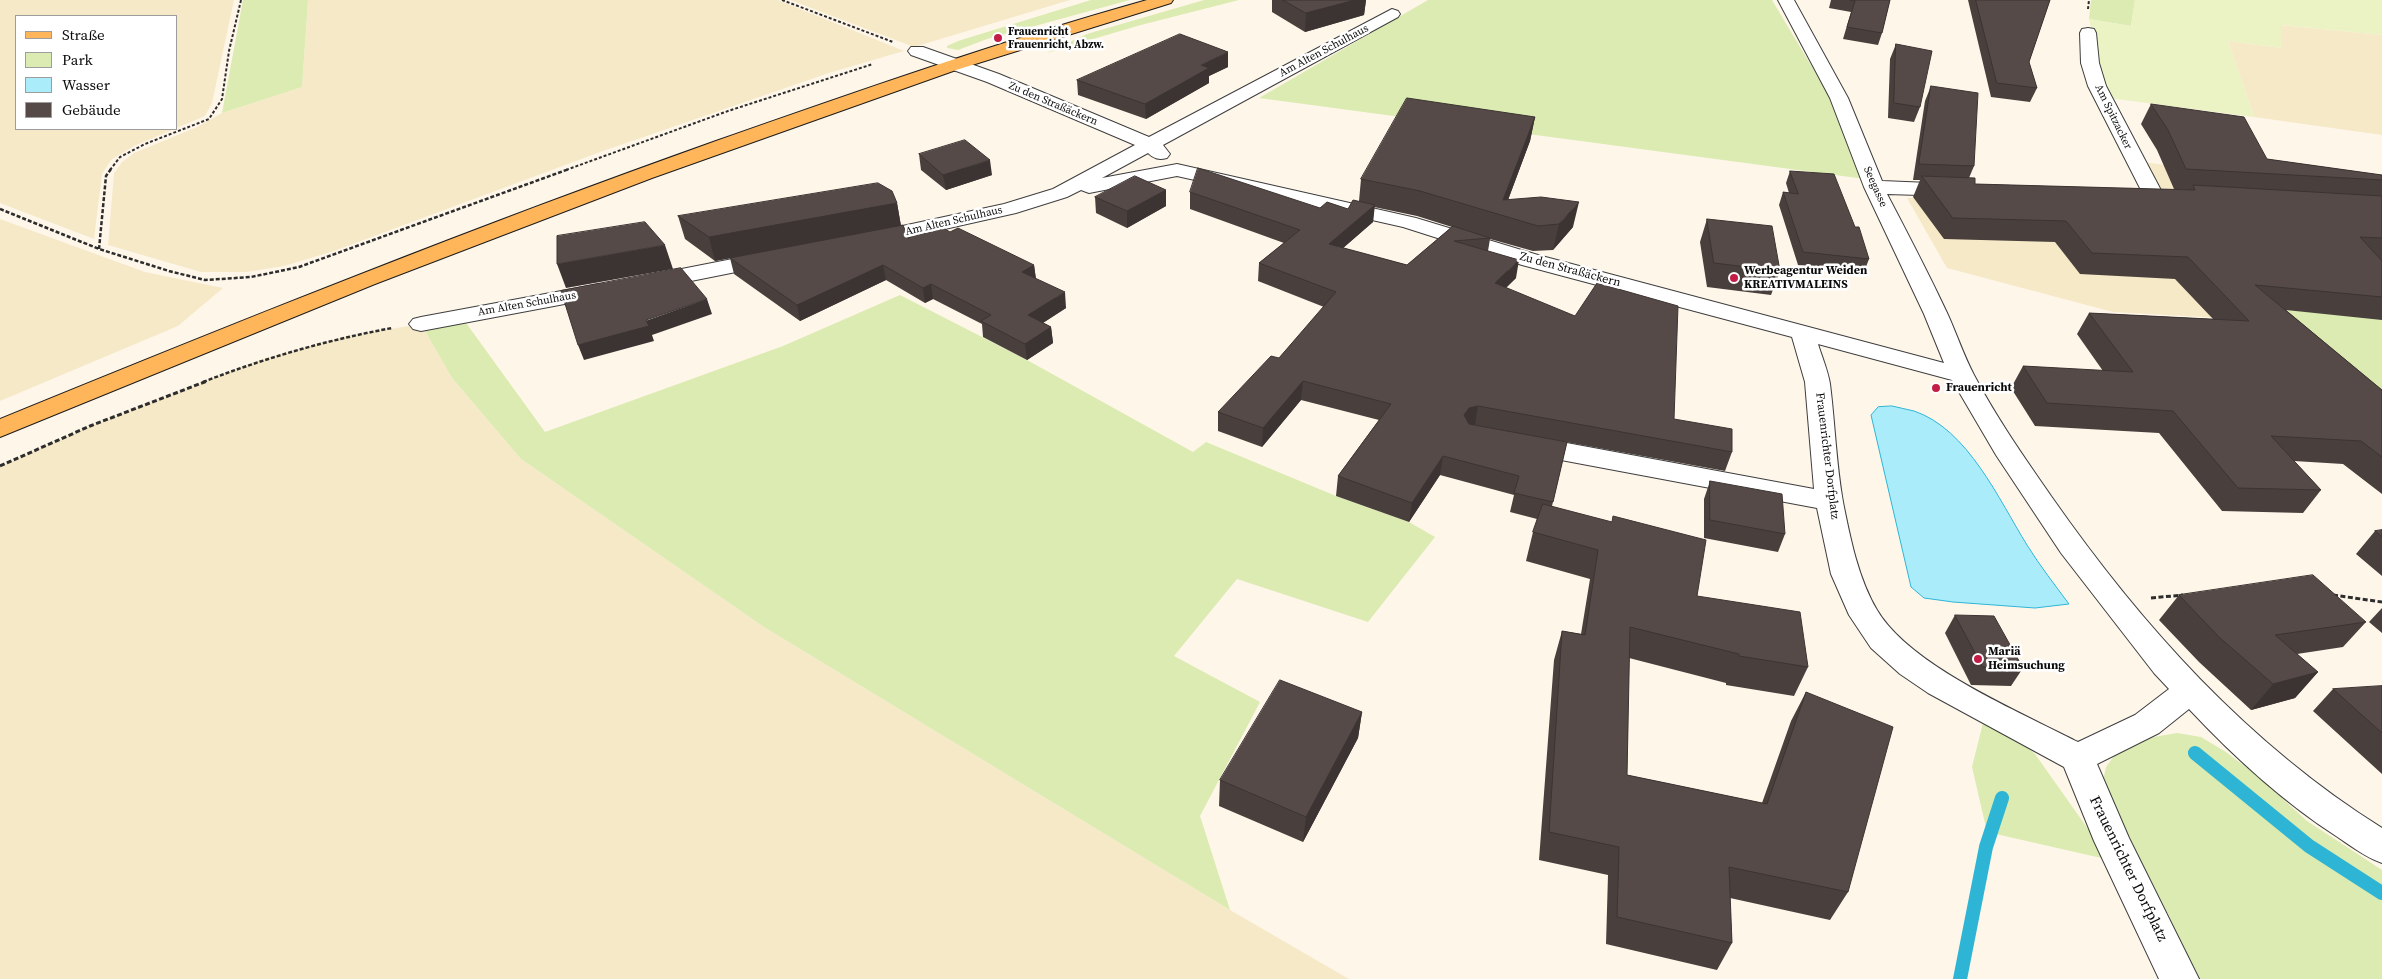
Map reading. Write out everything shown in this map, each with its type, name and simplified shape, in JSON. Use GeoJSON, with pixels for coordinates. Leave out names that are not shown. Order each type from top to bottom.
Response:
{"type":"FeatureCollection","features":[{"type":"Feature","properties":{"kind":"main road"},"geometry":{"type":"LineString","coordinates":[[0,429],[291,308],[538,212],[798,118],[955,64],[1165,0]]}},
{"type":"Feature","properties":{"kind":"street","name":"Seegasse"},"geometry":{"type":"LineString","coordinates":[[1786,0],[1839,98],[1874,187],[1936,314],[1962,375]]}},
{"type":"Feature","properties":{"kind":"street","name":"Am Alten Schulhaus"},"geometry":{"type":"LineString","coordinates":[[852,244],[1009,209],[1060,193],[1392,14]]}},
{"type":"Feature","properties":{"kind":"street","name":"Am Spitzacker"},"geometry":{"type":"LineString","coordinates":[[2088,33],[2090,63],[2097,86],[2154,197]]}},
{"type":"Feature","properties":{"kind":"street","name":"Zu den Straßäckern"},"geometry":{"type":"LineString","coordinates":[[917,51],[955,64],[1151,145]]}},
{"type":"Feature","properties":{"kind":"street"},"geometry":{"type":"LineString","coordinates":[[1151,145],[1178,170]]}},
{"type":"Feature","properties":{"kind":"street","name":"Zu den Straßäckern"},"geometry":{"type":"LineString","coordinates":[[1178,170],[1409,222],[1530,260],[1962,375]]}},
{"type":"Feature","properties":{"kind":"street"},"geometry":{"type":"LineString","coordinates":[[1060,193],[1178,170]]}},
{"type":"Feature","properties":{"kind":"street"},"geometry":{"type":"LineString","coordinates":[[1874,187],[1972,190]]}},
{"type":"Feature","properties":{"kind":"street","name":"Am Alten Schulhaus"},"geometry":{"type":"LineString","coordinates":[[421,324],[784,256]]}},
{"type":"Feature","properties":{"kind":"street","name":"Frauenrichter Dorfplatz"},"geometry":{"type":"LineString","coordinates":[[1803,334],[1818,382],[1830,501],[1846,574],[1864,615],[1882,640],[1910,665],[1939,684],[2078,758],[2094,800],[2126,869],[2166,947],[2179,979]]}},
{"type":"Feature","properties":{"kind":"street"},"geometry":{"type":"LineString","coordinates":[[1962,375],[2009,455],[2071,546],[2165,664],[2226,727],[2294,787],[2382,847]]}},
{"type":"Feature","properties":{"kind":"street"},"geometry":{"type":"LineString","coordinates":[[1504,441],[1830,501]]}},
{"type":"Feature","properties":{"kind":"street"},"geometry":{"type":"LineString","coordinates":[[2078,758],[2147,724],[2190,690]]}},
{"type":"Feature","properties":{"kind":"path"},"geometry":{"type":"LineString","coordinates":[[99,249],[106,176],[110,170],[120,158],[145,144],[209,119],[222,99],[229,51],[241,0]]}},
{"type":"Feature","properties":{"kind":"path"},"geometry":{"type":"LineString","coordinates":[[782,0],[917,51]]}},
{"type":"Feature","properties":{"kind":"path"},"geometry":{"type":"LineString","coordinates":[[0,209],[99,249],[169,271],[205,280],[252,277],[299,267],[810,83],[917,51]]}},
{"type":"Feature","properties":{"kind":"path"},"geometry":{"type":"LineString","coordinates":[[0,466],[90,426],[260,360],[347,336],[421,324]]}},
{"type":"Feature","properties":{"kind":"path"},"geometry":{"type":"LineString","coordinates":[[2114,601],[2186,594]]}},
{"type":"Feature","properties":{"kind":"path"},"geometry":{"type":"LineString","coordinates":[[2327,594],[2382,602]]}},
{"type":"Feature","properties":{"kind":"shaded area"},"geometry":{"type":"Polygon","coordinates":[[[0,0],[234,0],[212,103],[205,116],[178,127],[178,15],[15,15],[15,130],[172,130],[134,146],[111,160],[102,174],[94,239],[0,203],[0,0]]]}},
{"type":"Feature","properties":{"kind":"shaded area"},"geometry":{"type":"Polygon","coordinates":[[[308,0],[778,0],[904,51],[829,73],[603,151],[334,251],[284,266],[247,272],[201,272],[108,245],[114,173],[122,162],[134,153],[197,127],[222,113],[302,87],[308,0]]]}},
{"type":"Feature","properties":{"kind":"shaded area"},"geometry":{"type":"Polygon","coordinates":[[[790,0],[1070,0],[914,47],[790,0]]]}},
{"type":"Feature","properties":{"kind":"shaded area"},"geometry":{"type":"Polygon","coordinates":[[[2280,25],[2382,35],[2382,135],[2254,117],[2228,41],[2282,48],[2280,25]]]}},
{"type":"Feature","properties":{"kind":"shaded area"},"geometry":{"type":"Polygon","coordinates":[[[2143,162],[2382,193],[2382,272],[2272,321],[2113,312],[1947,268],[1907,198],[2163,201],[2143,162]]]}},
{"type":"Feature","properties":{"kind":"shaded area"},"geometry":{"type":"Polygon","coordinates":[[[0,219],[145,272],[223,288],[178,326],[0,401],[0,219]]]}},
{"type":"Feature","properties":{"kind":"shaded area"},"geometry":{"type":"Polygon","coordinates":[[[421,324],[452,378],[521,459],[764,627],[1230,910],[1349,979],[0,979],[0,466],[90,426],[260,360],[347,336],[421,324]]]}},
{"type":"Feature","properties":{"kind":"green space"},"geometry":{"type":"Polygon","coordinates":[[[243,0],[308,0],[302,87],[222,113],[243,0]]]}},
{"type":"Feature","properties":{"kind":"green space"},"geometry":{"type":"Polygon","coordinates":[[[1091,0],[1130,0],[987,39],[958,50],[947,48],[947,46],[958,41],[1091,0]]]}},
{"type":"Feature","properties":{"kind":"green space"},"geometry":{"type":"Polygon","coordinates":[[[1204,0],[1239,0],[1137,26],[1046,53],[1087,34],[1204,0]]]}},
{"type":"Feature","properties":{"kind":"green space"},"geometry":{"type":"Polygon","coordinates":[[[1428,0],[1772,0],[1880,181],[1259,98],[1428,0]]]}},
{"type":"Feature","properties":{"kind":"green space"},"geometry":{"type":"Polygon","coordinates":[[[2091,0],[2135,0],[2131,26],[2089,19],[2091,0]]]}},
{"type":"Feature","properties":{"kind":"green space"},"geometry":{"type":"Polygon","coordinates":[[[2135,0],[2382,0],[2382,35],[2281,25],[2282,48],[2228,41],[2254,117],[2108,98],[2089,19],[2131,26],[2135,0]]]}},
{"type":"Feature","properties":{"kind":"green space"},"geometry":{"type":"Polygon","coordinates":[[[2209,260],[2382,272],[2382,406],[2209,260]]]}},
{"type":"Feature","properties":{"kind":"green space"},"geometry":{"type":"Polygon","coordinates":[[[900,295],[1027,360],[1193,452],[1206,442],[1336,496],[1409,522],[1435,537],[1368,622],[1237,579],[1174,656],[1260,702],[1200,816],[1230,910],[764,627],[521,459],[452,378],[421,324],[461,316],[545,432],[783,346],[900,295]]]}},
{"type":"Feature","properties":{"kind":"green space"},"geometry":{"type":"Polygon","coordinates":[[[1983,723],[2015,736],[2035,754],[2110,860],[1987,832],[1972,767],[1983,723]]]}},
{"type":"Feature","properties":{"kind":"green space"},"geometry":{"type":"Polygon","coordinates":[[[2177,733],[2201,737],[2226,752],[2259,777],[2307,821],[2382,870],[2382,979],[2196,979],[2169,916],[2115,816],[2102,785],[2106,767],[2119,749],[2148,738],[2177,733]]]}},
{"type":"Feature","properties":{"kind":"water"},"geometry":{"type":"Polygon","coordinates":[[[1892,406],[1914,411],[1933,420],[1951,433],[1966,449],[1993,488],[2032,553],[2069,604],[2035,608],[1953,602],[1924,598],[1911,587],[1871,415],[1878,407],[1892,406]]]}},
{"type":"Feature","properties":{"kind":"building"},"geometry":{"type":"Polygon","coordinates":[[[1283,0],[1355,0],[1306,13],[1283,0]]]}},
{"type":"Feature","properties":{"kind":"building"},"geometry":{"type":"Polygon","coordinates":[[[1850,0],[1890,0],[1882,33],[1847,27],[1855,1],[1850,0]]]}},
{"type":"Feature","properties":{"kind":"building"},"geometry":{"type":"Polygon","coordinates":[[[1976,0],[2050,0],[2029,62],[2037,88],[1997,83],[1976,0]]]}},
{"type":"Feature","properties":{"kind":"building"},"geometry":{"type":"Polygon","coordinates":[[[1180,34],[1228,52],[1201,65],[1209,68],[1145,104],[1077,80],[1180,34]]]}},
{"type":"Feature","properties":{"kind":"building"},"geometry":{"type":"Polygon","coordinates":[[[1896,44],[1932,51],[1920,107],[1894,103],[1896,44]]]}},
{"type":"Feature","properties":{"kind":"building"},"geometry":{"type":"Polygon","coordinates":[[[1931,86],[1978,93],[1974,166],[1919,164],[1931,86]]]}},
{"type":"Feature","properties":{"kind":"building"},"geometry":{"type":"Polygon","coordinates":[[[1407,98],[1535,117],[1503,200],[1541,197],[1579,202],[1559,224],[1538,226],[1420,191],[1361,179],[1407,98]]]}},
{"type":"Feature","properties":{"kind":"building"},"geometry":{"type":"Polygon","coordinates":[[[2151,104],[2244,117],[2267,159],[2382,175],[2382,180],[2186,169],[2168,130],[2151,104]]]}},
{"type":"Feature","properties":{"kind":"building"},"geometry":{"type":"Polygon","coordinates":[[[965,140],[990,160],[943,175],[919,154],[965,140]]]}},
{"type":"Feature","properties":{"kind":"building"},"geometry":{"type":"Polygon","coordinates":[[[1198,168],[1320,208],[1327,202],[1348,209],[1353,200],[1375,205],[1329,244],[1407,265],[1453,226],[1490,238],[1454,241],[1519,260],[1495,283],[1575,316],[1597,283],[1678,306],[1674,419],[1732,429],[1732,452],[1478,406],[1469,408],[1464,415],[1469,424],[1567,442],[1553,502],[1514,493],[1519,476],[1443,456],[1412,503],[1338,476],[1391,404],[1303,381],[1263,428],[1218,412],[1271,356],[1279,358],[1336,292],[1259,263],[1300,230],[1190,192],[1198,168]]]}},
{"type":"Feature","properties":{"kind":"building"},"geometry":{"type":"Polygon","coordinates":[[[1790,171],[1834,174],[1855,227],[1859,227],[1869,259],[1803,252],[1783,192],[1798,194],[1790,171]]]}},
{"type":"Feature","properties":{"kind":"building"},"geometry":{"type":"Polygon","coordinates":[[[1135,176],[1166,190],[1127,211],[1095,197],[1135,176]]]}},
{"type":"Feature","properties":{"kind":"building"},"geometry":{"type":"Polygon","coordinates":[[[1922,176],[1975,178],[1975,184],[2195,190],[2193,185],[2382,196],[2382,238],[2360,237],[2382,261],[2382,297],[2255,285],[2382,390],[2382,457],[2361,441],[2271,436],[2321,490],[2238,488],[2173,411],[2047,403],[2023,366],[2133,372],[2089,313],[2249,321],[2188,257],[2092,253],[2066,221],[1953,218],[1922,176]]]}},
{"type":"Feature","properties":{"kind":"building"},"geometry":{"type":"Polygon","coordinates":[[[878,183],[892,191],[897,203],[709,237],[678,216],[878,183]]]}},
{"type":"Feature","properties":{"kind":"building"},"geometry":{"type":"Polygon","coordinates":[[[1707,219],[1772,226],[1780,271],[1714,263],[1707,219]]]}},
{"type":"Feature","properties":{"kind":"building"},"geometry":{"type":"Polygon","coordinates":[[[645,222],[665,245],[557,264],[557,236],[645,222]]]}},
{"type":"Feature","properties":{"kind":"building"},"geometry":{"type":"Polygon","coordinates":[[[937,224],[950,232],[958,228],[1034,265],[1022,272],[1065,292],[1028,315],[1051,327],[1025,344],[981,321],[991,315],[931,284],[923,288],[883,265],[797,305],[730,258],[903,225],[908,238],[937,224]]]}},
{"type":"Feature","properties":{"kind":"building"},"geometry":{"type":"Polygon","coordinates":[[[681,268],[707,299],[646,320],[649,326],[578,345],[561,291],[681,268]]]}},
{"type":"Feature","properties":{"kind":"building"},"geometry":{"type":"Polygon","coordinates":[[[1710,481],[1782,494],[1785,534],[1710,520],[1710,481]]]}},
{"type":"Feature","properties":{"kind":"building"},"geometry":{"type":"Polygon","coordinates":[[[1543,504],[1612,522],[1613,516],[1706,540],[1697,596],[1800,612],[1808,667],[1739,656],[1739,654],[1630,627],[1627,775],[1767,804],[1806,692],[1893,727],[1848,892],[1729,867],[1732,943],[1617,917],[1619,847],[1549,832],[1562,631],[1585,635],[1598,550],[1533,532],[1543,504]]]}},
{"type":"Feature","properties":{"kind":"building"},"geometry":{"type":"Polygon","coordinates":[[[2382,530],[2382,537],[2375,531],[2382,530]]]}},
{"type":"Feature","properties":{"kind":"building"},"geometry":{"type":"Polygon","coordinates":[[[2313,575],[2366,622],[2275,635],[2318,672],[2273,684],[2219,637],[2179,595],[2313,575]]]}},
{"type":"Feature","properties":{"kind":"building"},"geometry":{"type":"Polygon","coordinates":[[[1955,615],[1994,616],[2023,668],[1983,667],[1955,615]]]}},
{"type":"Feature","properties":{"kind":"building"},"geometry":{"type":"Polygon","coordinates":[[[1280,680],[1362,712],[1306,817],[1220,780],[1280,680]]]}},
{"type":"Feature","properties":{"kind":"building"},"geometry":{"type":"Polygon","coordinates":[[[2382,686],[2382,733],[2333,689],[2382,686]]]}},
{"type":"Feature","properties":{"kind":"waterway"},"geometry":{"type":"LineString","coordinates":[[2195,753],[2309,846],[2382,893]]}},
{"type":"Feature","properties":{"kind":"waterway"},"geometry":{"type":"LineString","coordinates":[[1960,979],[1986,847],[2002,798]]}},
{"type":"Feature","properties":{"kind":"place","name":"Frauenricht Frauenricht, Abzw."},"geometry":{"type":"Point","coordinates":[998,38]}},
{"type":"Feature","properties":{"kind":"place","name":"Werbeagentur Weiden KREATIVMALEINS"},"geometry":{"type":"Point","coordinates":[1734,278]}},
{"type":"Feature","properties":{"kind":"place","name":"Frauenricht"},"geometry":{"type":"Point","coordinates":[1936,388]}},
{"type":"Feature","properties":{"kind":"place","name":"Mariä Heimsuchung"},"geometry":{"type":"Point","coordinates":[1978,659]}}]}
